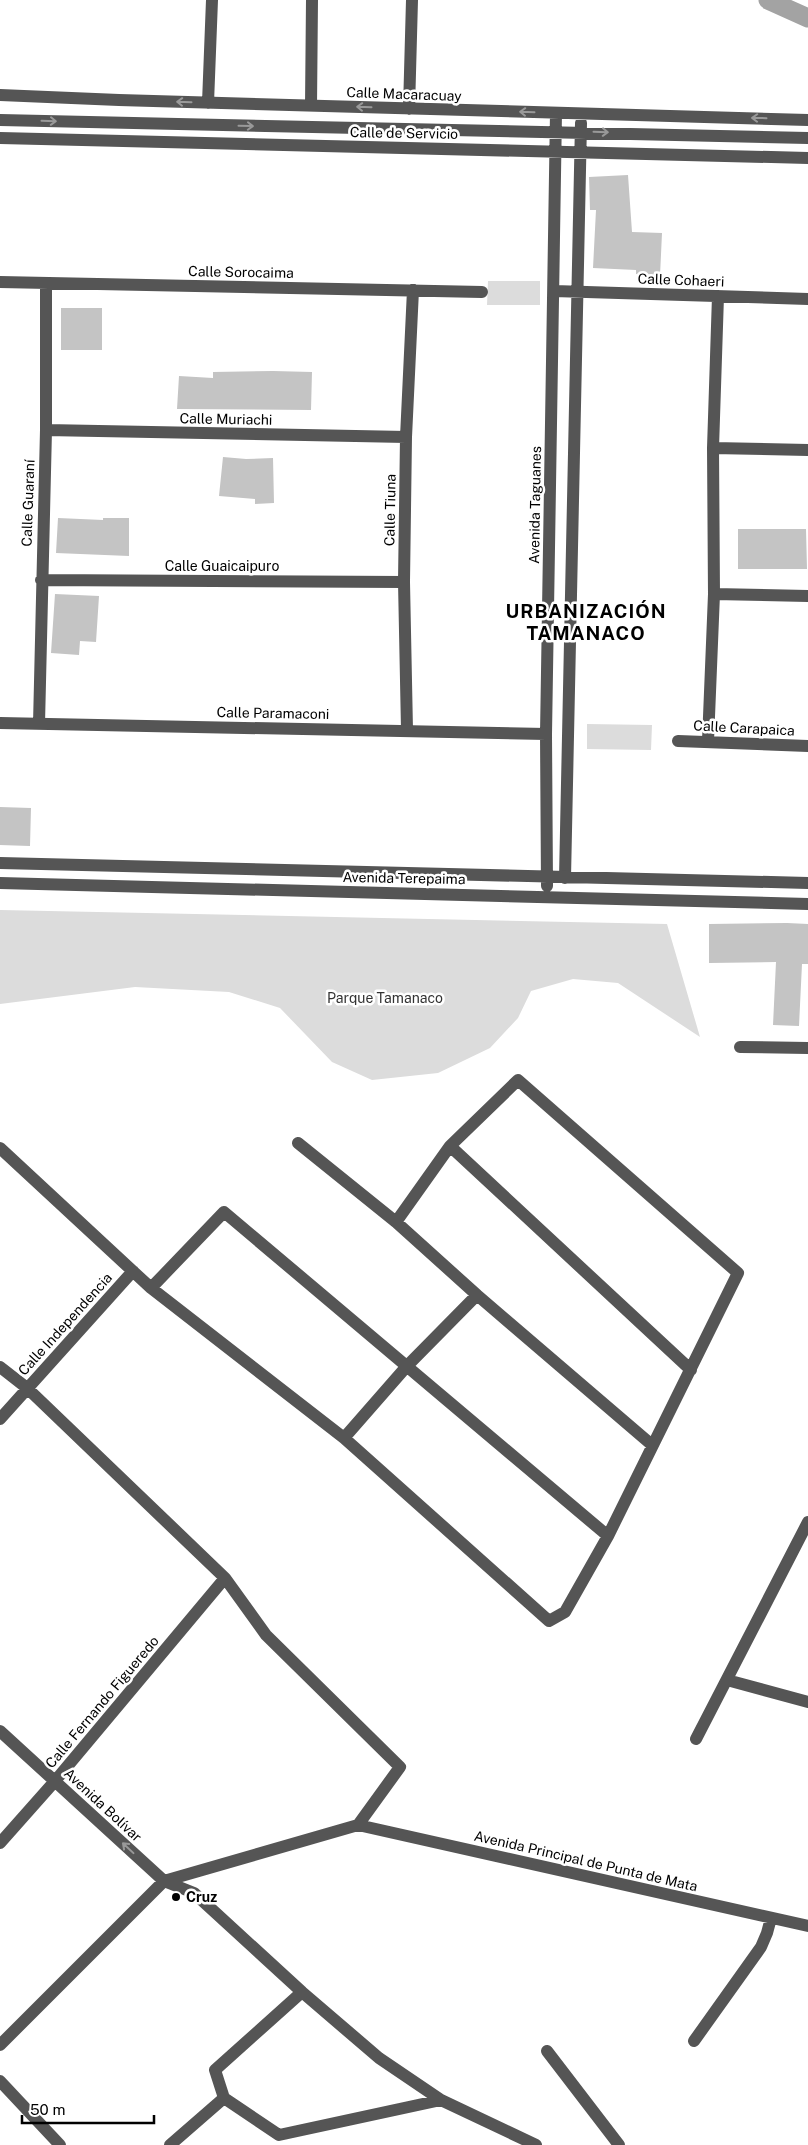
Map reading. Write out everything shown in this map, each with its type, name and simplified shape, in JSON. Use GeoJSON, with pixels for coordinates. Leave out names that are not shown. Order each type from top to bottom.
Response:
{"type":"FeatureCollection","features":[{"type":"Feature","properties":{"kind":"street"},"geometry":{"type":"LineString","coordinates":[[208,103],[212,0]]}},
{"type":"Feature","properties":{"kind":"street"},"geometry":{"type":"LineString","coordinates":[[311,106],[312,0]]}},
{"type":"Feature","properties":{"kind":"street"},"geometry":{"type":"LineString","coordinates":[[409,109],[412,0]]}},
{"type":"Feature","properties":{"kind":"street","name":"Calle Macaracuay"},"geometry":{"type":"LineString","coordinates":[[0,95],[208,103],[808,120]]}},
{"type":"Feature","properties":{"kind":"street","name":"Avenida Taguanes"},"geometry":{"type":"LineString","coordinates":[[547,897],[546,734],[556,113]]}},
{"type":"Feature","properties":{"kind":"street"},"geometry":{"type":"LineString","coordinates":[[565,878],[581,114]]}},
{"type":"Feature","properties":{"kind":"street"},"geometry":{"type":"LineString","coordinates":[[0,120],[808,138]]}},
{"type":"Feature","properties":{"kind":"street","name":"Calle de Servicio"},"geometry":{"type":"LineString","coordinates":[[0,138],[808,158]]}},
{"type":"Feature","properties":{"kind":"street","name":"Calle Sorocaima"},"geometry":{"type":"LineString","coordinates":[[0,282],[482,292]]}},
{"type":"Feature","properties":{"kind":"street","name":"Calle Guaraní"},"geometry":{"type":"LineString","coordinates":[[39,724],[46,430],[46,283]]}},
{"type":"Feature","properties":{"kind":"street","name":"Calle Tiuna"},"geometry":{"type":"LineString","coordinates":[[407,730],[404,582],[406,437],[412,290]]}},
{"type":"Feature","properties":{"kind":"street","name":"Calle Cohaeri"},"geometry":{"type":"LineString","coordinates":[[554,291],[808,299]]}},
{"type":"Feature","properties":{"kind":"street"},"geometry":{"type":"LineString","coordinates":[[708,742],[714,594],[713,448],[718,296]]}},
{"type":"Feature","properties":{"kind":"street","name":"Calle Muriachi"},"geometry":{"type":"LineString","coordinates":[[46,430],[406,437]]}},
{"type":"Feature","properties":{"kind":"street"},"geometry":{"type":"LineString","coordinates":[[713,448],[808,450]]}},
{"type":"Feature","properties":{"kind":"street","name":"Calle Guaicaipuro"},"geometry":{"type":"LineString","coordinates":[[41,580],[404,582]]}},
{"type":"Feature","properties":{"kind":"street"},"geometry":{"type":"LineString","coordinates":[[714,594],[808,596]]}},
{"type":"Feature","properties":{"kind":"street","name":"Calle Paramaconi"},"geometry":{"type":"LineString","coordinates":[[0,722],[546,734]]}},
{"type":"Feature","properties":{"kind":"street","name":"Calle Carapaica"},"geometry":{"type":"LineString","coordinates":[[678,741],[808,746]]}},
{"type":"Feature","properties":{"kind":"street","name":"Avenida Terepaima"},"geometry":{"type":"LineString","coordinates":[[0,863],[808,883]]}},
{"type":"Feature","properties":{"kind":"street","name":"Avenida Terepaima"},"geometry":{"type":"LineString","coordinates":[[0,883],[808,904]]}},
{"type":"Feature","properties":{"kind":"street"},"geometry":{"type":"LineString","coordinates":[[740,1047],[808,1048]]}},
{"type":"Feature","properties":{"kind":"street"},"geometry":{"type":"LineString","coordinates":[[0,1148],[151,1288],[344,1438],[549,1621],[566,1612],[608,1536],[738,1273],[518,1080],[450,1146],[396,1222]]}},
{"type":"Feature","properties":{"kind":"street"},"geometry":{"type":"LineString","coordinates":[[298,1142],[396,1222],[477,1295],[652,1445]]}},
{"type":"Feature","properties":{"kind":"street"},"geometry":{"type":"LineString","coordinates":[[450,1146],[691,1370]]}},
{"type":"Feature","properties":{"kind":"street"},"geometry":{"type":"LineString","coordinates":[[151,1288],[224,1212],[608,1536]]}},
{"type":"Feature","properties":{"kind":"street","name":"Calle Independencia"},"geometry":{"type":"LineString","coordinates":[[0,1419],[133,1271]]}},
{"type":"Feature","properties":{"kind":"street"},"geometry":{"type":"LineString","coordinates":[[344,1438],[407,1366],[477,1295]]}},
{"type":"Feature","properties":{"kind":"street"},"geometry":{"type":"LineString","coordinates":[[0,1367],[27,1388],[225,1578],[266,1635],[400,1767],[358,1825],[164,1881],[0,2045]]}},
{"type":"Feature","properties":{"kind":"street"},"geometry":{"type":"LineString","coordinates":[[696,1740],[808,1522]]}},
{"type":"Feature","properties":{"kind":"street","name":"Calle Fernando Figueredo"},"geometry":{"type":"LineString","coordinates":[[0,1843],[56,1781],[225,1578]]}},
{"type":"Feature","properties":{"kind":"street"},"geometry":{"type":"LineString","coordinates":[[726,1680],[808,1702]]}},
{"type":"Feature","properties":{"kind":"street","name":"Avenida Bolívar"},"geometry":{"type":"LineString","coordinates":[[0,1731],[164,1881]]}},
{"type":"Feature","properties":{"kind":"street","name":"Avenida Principal de Punta de Mata"},"geometry":{"type":"LineString","coordinates":[[358,1825],[808,1926]]}},
{"type":"Feature","properties":{"kind":"street"},"geometry":{"type":"LineString","coordinates":[[164,1881],[194,1893],[302,1992],[379,2058],[441,2100],[536,2145]]}},
{"type":"Feature","properties":{"kind":"street"},"geometry":{"type":"LineString","coordinates":[[694,2041],[761,1947],[771,1918]]}},
{"type":"Feature","properties":{"kind":"street"},"geometry":{"type":"LineString","coordinates":[[302,1992],[215,2070],[224,2098],[279,2135],[441,2100]]}},
{"type":"Feature","properties":{"kind":"street"},"geometry":{"type":"LineString","coordinates":[[547,2051],[619,2145]]}},
{"type":"Feature","properties":{"kind":"street"},"geometry":{"type":"LineString","coordinates":[[0,2081],[60,2145]]}},
{"type":"Feature","properties":{"kind":"street"},"geometry":{"type":"LineString","coordinates":[[170,2145],[224,2098]]}},
{"type":"Feature","properties":{"kind":"green space"},"geometry":{"type":"Polygon","coordinates":[[[488,281],[540,281],[540,305],[487,305],[488,281]]]}},
{"type":"Feature","properties":{"kind":"green space"},"geometry":{"type":"Polygon","coordinates":[[[587,724],[652,725],[651,750],[587,749],[587,724]]]}},
{"type":"Feature","properties":{"kind":"green space","name":"Parque Tamanaco"},"geometry":{"type":"Polygon","coordinates":[[[0,910],[667,924],[700,1037],[618,983],[573,979],[531,991],[518,1018],[490,1048],[438,1073],[372,1080],[332,1062],[280,1008],[229,992],[135,987],[0,1004],[0,910]]]}},
{"type":"Feature","properties":{"kind":"building"},"geometry":{"type":"Polygon","coordinates":[[[628,175],[632,232],[662,233],[660,276],[636,274],[636,270],[593,268],[596,210],[590,210],[589,177],[628,175]]]}},
{"type":"Feature","properties":{"kind":"building"},"geometry":{"type":"Polygon","coordinates":[[[61,308],[102,308],[102,350],[61,350],[61,308]]]}},
{"type":"Feature","properties":{"kind":"building"},"geometry":{"type":"Polygon","coordinates":[[[213,372],[312,372],[311,410],[177,409],[179,376],[213,378],[213,372]]]}},
{"type":"Feature","properties":{"kind":"building"},"geometry":{"type":"Polygon","coordinates":[[[223,457],[246,459],[273,458],[274,503],[255,504],[255,499],[219,496],[223,457]]]}},
{"type":"Feature","properties":{"kind":"building"},"geometry":{"type":"Polygon","coordinates":[[[58,518],[103,520],[103,518],[129,518],[129,556],[56,553],[58,518]]]}},
{"type":"Feature","properties":{"kind":"building"},"geometry":{"type":"Polygon","coordinates":[[[738,529],[806,529],[807,569],[738,569],[738,529]]]}},
{"type":"Feature","properties":{"kind":"building"},"geometry":{"type":"Polygon","coordinates":[[[55,594],[99,596],[96,642],[80,641],[79,655],[51,653],[55,594]]]}},
{"type":"Feature","properties":{"kind":"building"},"geometry":{"type":"Polygon","coordinates":[[[0,807],[31,808],[30,846],[0,845],[0,807]]]}},
{"type":"Feature","properties":{"kind":"building"},"geometry":{"type":"Polygon","coordinates":[[[709,924],[808,924],[808,964],[802,964],[799,1026],[773,1025],[776,962],[709,963],[709,924]]]}},
{"type":"Feature","properties":{"kind":"waterway"},"geometry":{"type":"LineString","coordinates":[[768,0],[808,18]]}},
{"type":"Feature","properties":{"kind":"place","name":"Cruz"},"geometry":{"type":"Point","coordinates":[176,1897]}},
{"type":"Feature","properties":{"kind":"district","name":"URBANIZACIÓN TAMANACO"},"geometry":{"type":"Point","coordinates":[586,622]}}]}
